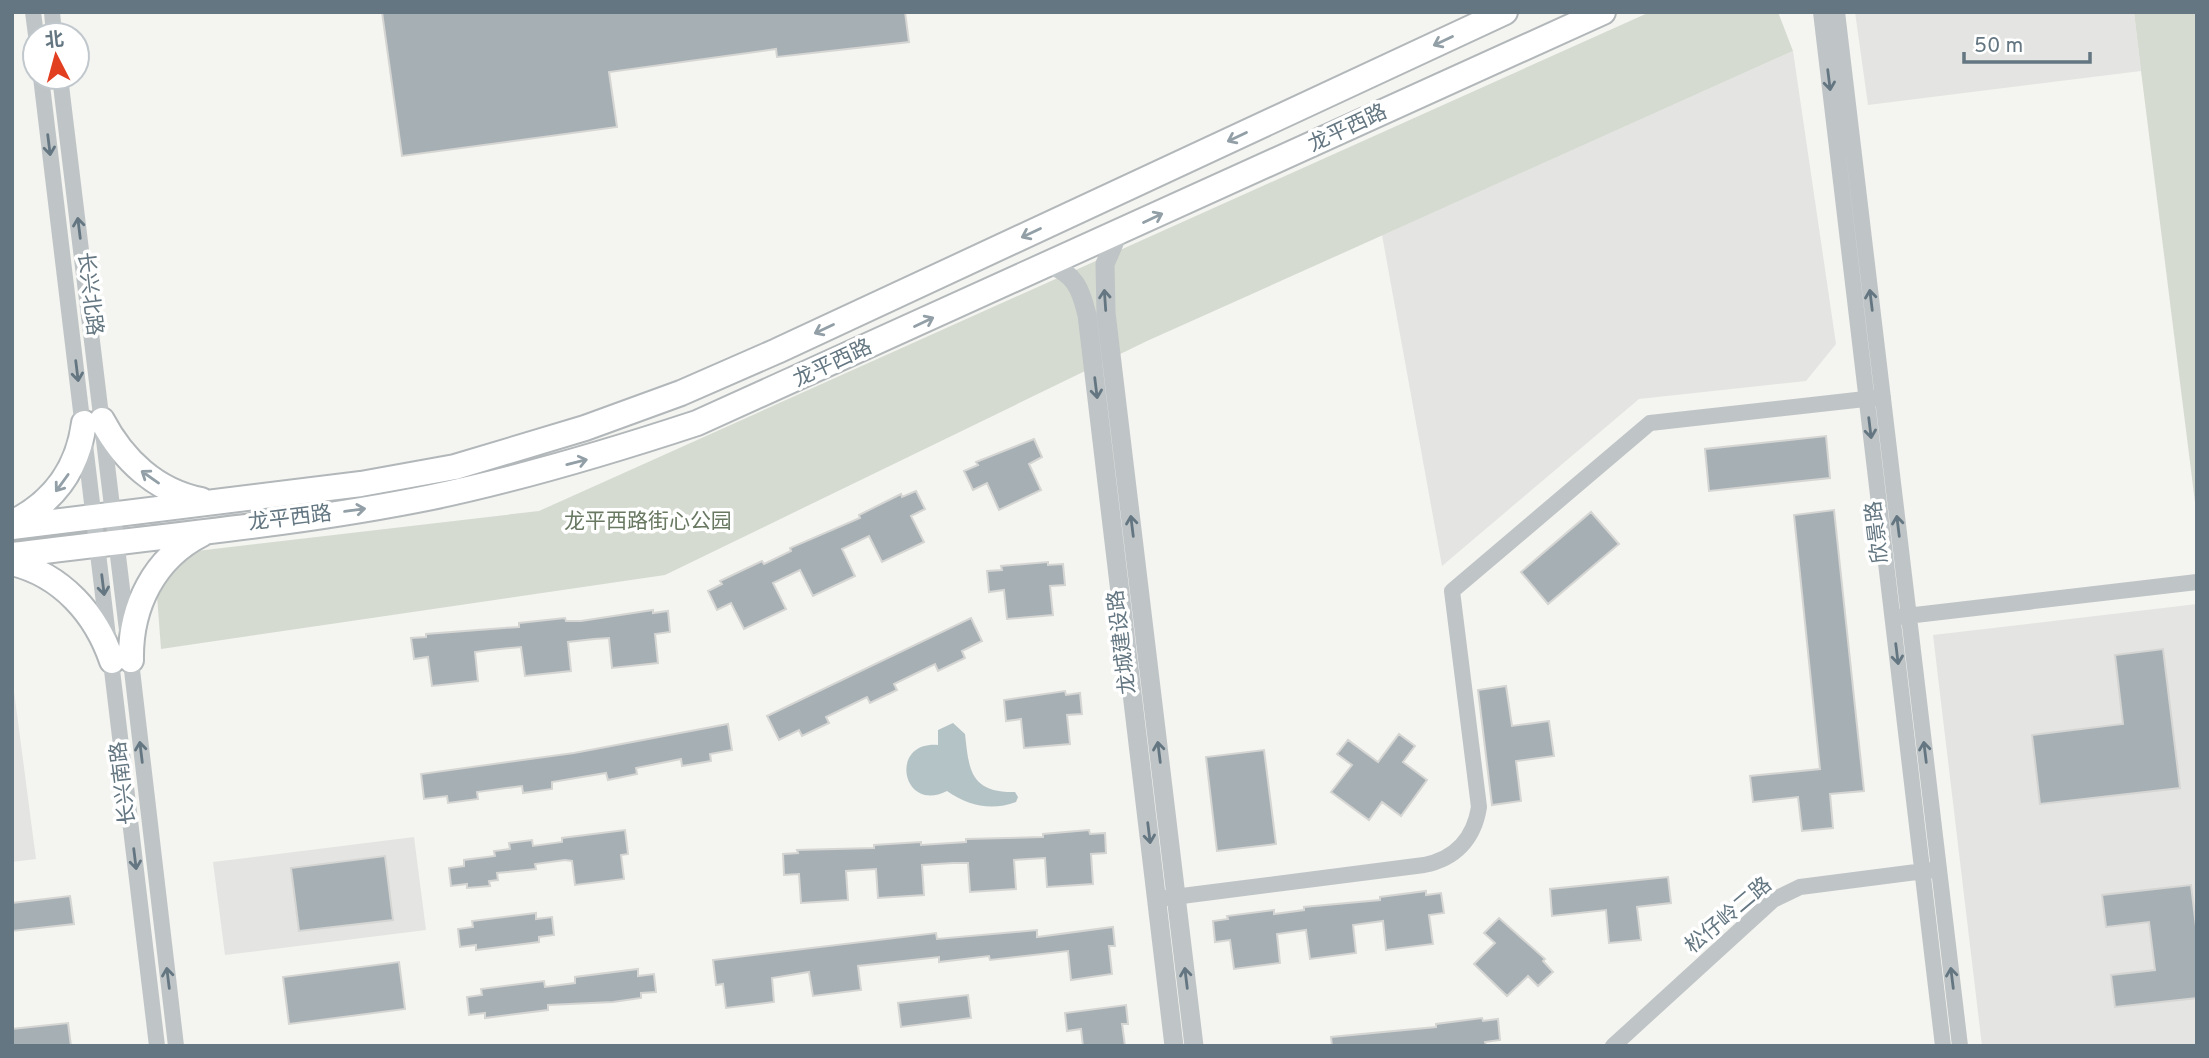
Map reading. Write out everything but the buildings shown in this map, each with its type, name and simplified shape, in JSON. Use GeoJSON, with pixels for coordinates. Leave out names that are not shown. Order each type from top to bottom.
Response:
{"type":"FeatureCollection","features":[{"type":"Feature","properties":{"kind":"main road","name":"龙平西路"},"geometry":{"type":"LineString","coordinates":[[12,525],[361,484],[455,467],[586,428],[681,393],[778,351],[1505,12]]}},
{"type":"Feature","properties":{"kind":"main road","name":"龙平西路"},"geometry":{"type":"LineString","coordinates":[[12,555],[430,497],[591,458],[746,403],[1603,12]]}},
{"type":"Feature","properties":{"kind":"main road"},"geometry":{"type":"LineString","coordinates":[[12,525],[42,505],[66,478],[93,422],[129,460],[153,480],[181,495],[212,502]]}},
{"type":"Feature","properties":{"kind":"main road"},"geometry":{"type":"LineString","coordinates":[[121,660],[138,606],[155,574],[180,547],[212,529]]}},
{"type":"Feature","properties":{"kind":"main road"},"geometry":{"type":"LineString","coordinates":[[12,563],[51,579],[78,601],[121,660]]}},
{"type":"Feature","properties":{"kind":"street","name":"欣景路"},"geometry":{"type":"LineString","coordinates":[[1821,12],[1875,398],[1901,616],[1939,869],[1960,1046]]}},
{"type":"Feature","properties":{"kind":"street","name":"欣景路"},"geometry":{"type":"LineString","coordinates":[[1837,12],[1875,398]]}},
{"type":"Feature","properties":{"kind":"street","name":"长兴北路"},"geometry":{"type":"LineString","coordinates":[[43,91],[105,516]]}},
{"type":"Feature","properties":{"kind":"street","name":"长兴北路"},"geometry":{"type":"LineString","coordinates":[[61,91],[93,422]]}},
{"type":"Feature","properties":{"kind":"street","name":"龙城建设路"},"geometry":{"type":"LineString","coordinates":[[1118,234],[1105,264],[1106,313],[1166,897],[1174,1046]]}},
{"type":"Feature","properties":{"kind":"street","name":"龙城建设路"},"geometry":{"type":"LineString","coordinates":[[1049,265],[1064,270],[1074,279],[1087,314],[1166,897],[1194,1046]]}},
{"type":"Feature","properties":{"kind":"street"},"geometry":{"type":"LineString","coordinates":[[1166,897],[1424,865],[1454,853],[1474,828],[1479,807],[1452,591],[1650,423],[1875,398]]}},
{"type":"Feature","properties":{"kind":"street","name":"长兴南路"},"geometry":{"type":"LineString","coordinates":[[105,516],[157,1046]]}},
{"type":"Feature","properties":{"kind":"street"},"geometry":{"type":"LineString","coordinates":[[1901,616],[2197,582]]}},
{"type":"Feature","properties":{"kind":"street","name":"欣景路"},"geometry":{"type":"LineString","coordinates":[[1901,616],[1922,870],[1943,1046]]}},
{"type":"Feature","properties":{"kind":"street","name":"长兴南路"},"geometry":{"type":"LineString","coordinates":[[121,660],[176,1046]]}},
{"type":"Feature","properties":{"kind":"street","name":"松仔岭二路"},"geometry":{"type":"LineString","coordinates":[[1613,1046],[1773,900],[1800,887],[1939,869]]}},
{"type":"Feature","properties":{"kind":"shaded area"},"geometry":{"type":"Polygon","coordinates":[[[1855,12],[2134,12],[2141,71],[1868,105],[1855,12]]]}},
{"type":"Feature","properties":{"kind":"shaded area"},"geometry":{"type":"Polygon","coordinates":[[[1793,51],[1836,344],[1806,381],[1639,399],[1442,566],[1382,235],[1793,51]]]}},
{"type":"Feature","properties":{"kind":"shaded area"},"geometry":{"type":"Polygon","coordinates":[[[2197,604],[2197,1046],[1982,1046],[1933,635],[2197,604]]]}},
{"type":"Feature","properties":{"kind":"shaded area"},"geometry":{"type":"Polygon","coordinates":[[[12,676],[36,859],[12,862],[12,676]]]}},
{"type":"Feature","properties":{"kind":"shaded area"},"geometry":{"type":"Polygon","coordinates":[[[953,723],[965,734],[970,768],[974,776],[988,788],[1015,792],[1018,797],[1016,802],[980,806],[947,791],[932,795],[920,793],[911,785],[907,764],[912,754],[922,747],[938,745],[938,730],[953,723]]]}},
{"type":"Feature","properties":{"kind":"shaded area"},"geometry":{"type":"Polygon","coordinates":[[[414,837],[426,930],[225,955],[213,862],[414,837]]]}},
{"type":"Feature","properties":{"kind":"green space","name":"龙平西路街心公园"},"geometry":{"type":"Polygon","coordinates":[[[1650,12],[1778,12],[1793,51],[1147,341],[665,575],[161,649],[154,556],[539,511],[1650,12]]]}},
{"type":"Feature","properties":{"kind":"green space"},"geometry":{"type":"Polygon","coordinates":[[[2134,12],[2197,12],[2197,518],[2141,71],[2134,12]]]}}]}
